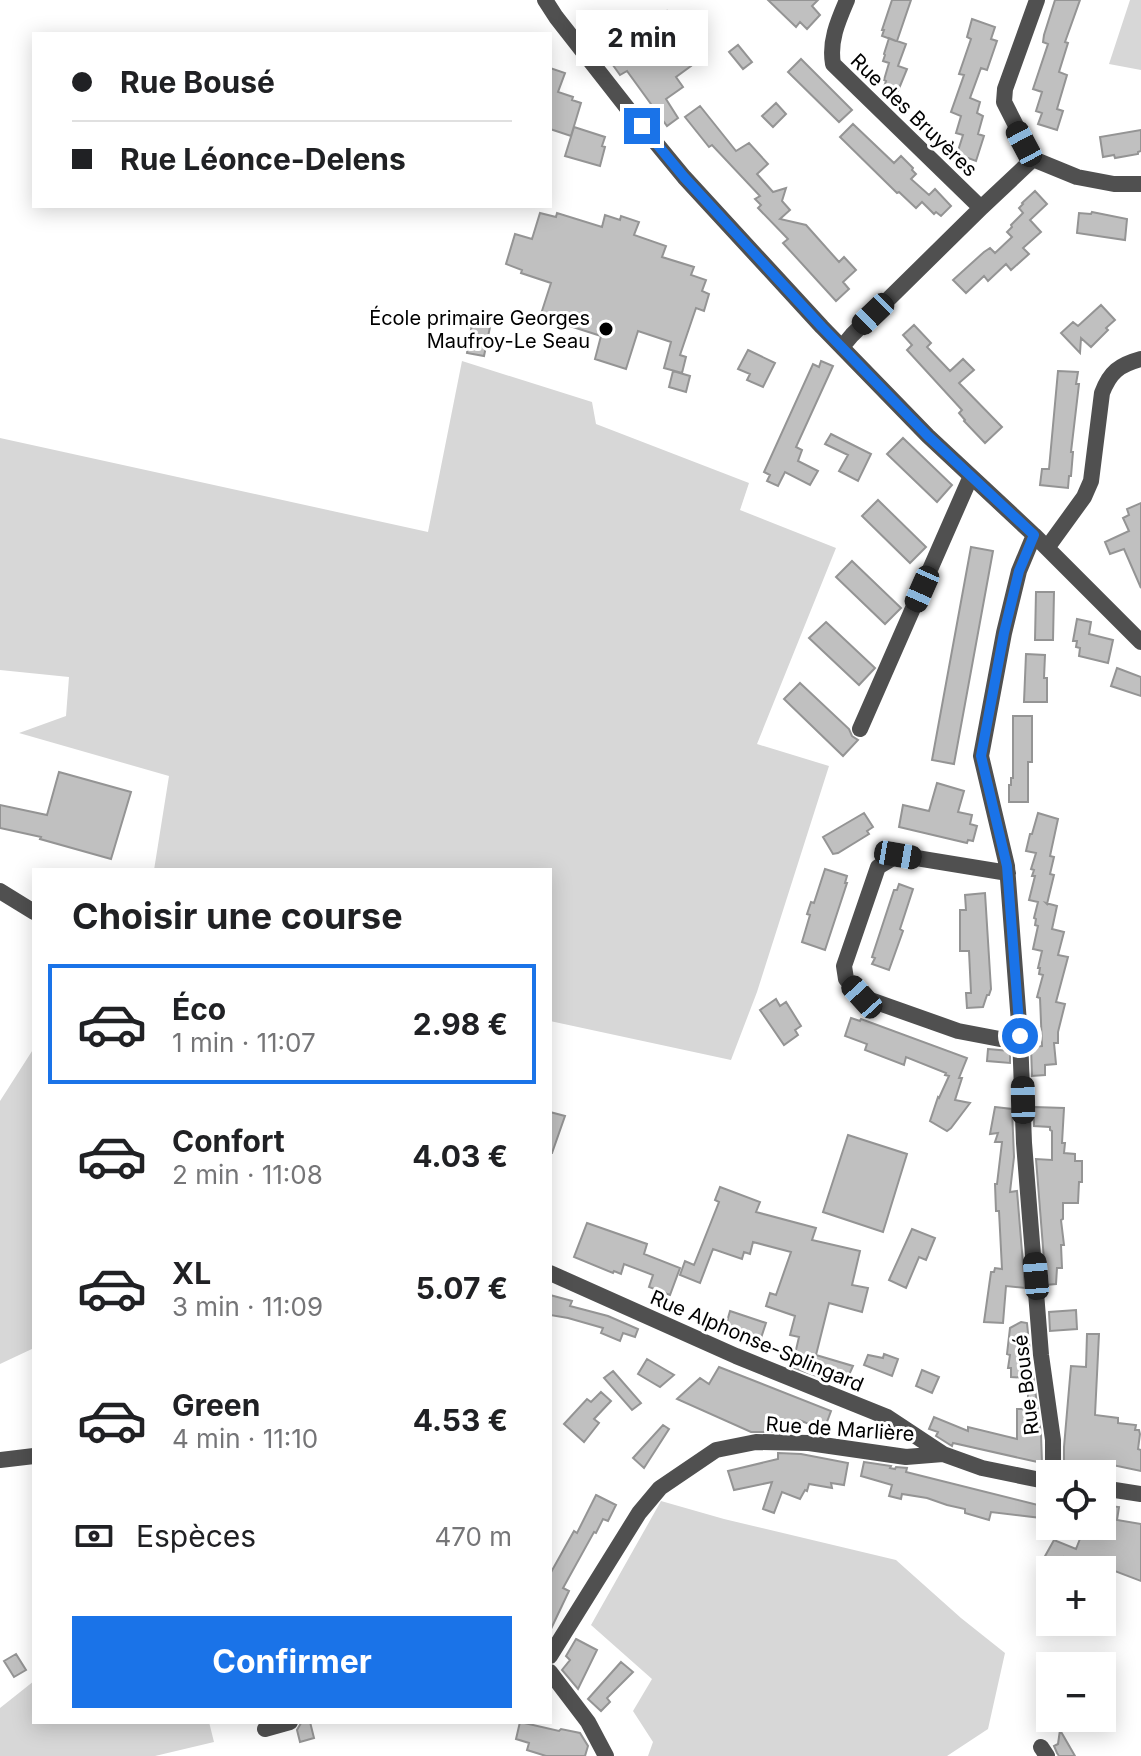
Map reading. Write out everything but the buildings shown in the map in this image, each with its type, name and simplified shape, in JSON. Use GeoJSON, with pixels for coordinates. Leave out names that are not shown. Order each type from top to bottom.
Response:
{"type":"FeatureCollection","features":[{"type":"Feature","properties":{"kind":"street"},"geometry":{"type":"LineString","coordinates":[[545,0],[684,177],[928,436],[1034,535],[1141,642]]}},
{"type":"Feature","properties":{"kind":"street","name":"Rue des Bruyères"},"geometry":{"type":"LineString","coordinates":[[847,0],[831,50],[833,64],[981,208]]}},
{"type":"Feature","properties":{"kind":"street"},"geometry":{"type":"LineString","coordinates":[[1037,0],[1005,89],[1004,102],[1033,159],[1077,177],[1114,184],[1141,184]]}},
{"type":"Feature","properties":{"kind":"street"},"geometry":{"type":"LineString","coordinates":[[842,347],[1033,159]]}},
{"type":"Feature","properties":{"kind":"street"},"geometry":{"type":"LineString","coordinates":[[1047,548],[1084,497],[1091,481],[1105,383],[1116,369],[1141,359]]}},
{"type":"Feature","properties":{"kind":"street"},"geometry":{"type":"LineString","coordinates":[[860,729],[971,476]]}},
{"type":"Feature","properties":{"kind":"street","name":"Rue Bousé"},"geometry":{"type":"LineString","coordinates":[[1034,535],[1019,571],[1004,633],[981,756],[1008,873],[1024,1143],[1053,1460]]}},
{"type":"Feature","properties":{"kind":"street"},"geometry":{"type":"LineString","coordinates":[[1008,873],[898,855],[878,867],[844,966],[846,979],[862,997],[958,1031],[1000,1039],[1020,1036]]}},
{"type":"Feature","properties":{"kind":"street"},"geometry":{"type":"LineString","coordinates":[[0,891],[32,911]]}},
{"type":"Feature","properties":{"kind":"street","name":"Rue Alphonse-Splingard"},"geometry":{"type":"LineString","coordinates":[[552,1274],[700,1340],[887,1417],[943,1454]]}},
{"type":"Feature","properties":{"kind":"street","name":"Rue de Marlière"},"geometry":{"type":"LineString","coordinates":[[552,1653],[639,1513],[660,1488],[716,1450],[756,1442],[809,1443],[906,1457],[943,1454]]}},
{"type":"Feature","properties":{"kind":"street"},"geometry":{"type":"LineString","coordinates":[[943,1454],[982,1468],[1036,1479]]}},
{"type":"Feature","properties":{"kind":"street"},"geometry":{"type":"LineString","coordinates":[[0,1460],[32,1456]]}},
{"type":"Feature","properties":{"kind":"street"},"geometry":{"type":"LineString","coordinates":[[1116,1490],[1141,1494]]}},
{"type":"Feature","properties":{"kind":"street"},"geometry":{"type":"LineString","coordinates":[[552,1675],[588,1722],[606,1756]]}},
{"type":"Feature","properties":{"kind":"street"},"geometry":{"type":"LineString","coordinates":[[265,1729],[283,1724]]}},
{"type":"Feature","properties":{"kind":"shaded area"},"geometry":{"type":"Polygon","coordinates":[[[1130,0],[1141,0],[1141,70],[1109,64],[1130,0]]]}},
{"type":"Feature","properties":{"kind":"shaded area"},"geometry":{"type":"Polygon","coordinates":[[[462,361],[592,402],[596,424],[749,483],[740,510],[836,548],[757,744],[829,766],[757,992],[731,1060],[552,1021],[552,868],[154,868],[169,776],[19,733],[66,716],[69,677],[0,670],[0,438],[428,532],[462,361]]]}},
{"type":"Feature","properties":{"kind":"shaded area"},"geometry":{"type":"Polygon","coordinates":[[[32,1051],[32,1349],[0,1364],[0,1101],[32,1051]]]}},
{"type":"Feature","properties":{"kind":"shaded area"},"geometry":{"type":"Polygon","coordinates":[[[661,1501],[896,1560],[1005,1653],[988,1729],[947,1756],[648,1756],[653,1742],[633,1711],[652,1679],[591,1625],[661,1501]]]}},
{"type":"Feature","properties":{"kind":"shaded area"},"geometry":{"type":"Polygon","coordinates":[[[32,1683],[32,1724],[210,1724],[214,1742],[155,1756],[0,1756],[0,1708],[32,1683]]]}},
{"type":"Feature","properties":{"kind":"place","name":"École primaire Georges Maufroy-Le Seau"},"geometry":{"type":"Point","coordinates":[606,329]}},
{"type":"Feature","properties":{"kind":"route"},"geometry":{"type":"LineString","coordinates":[[642,126],[684,177],[822,327],[928,436],[1034,535],[1019,571],[1004,633],[981,756],[1007,866],[1020,1036]]}}]}
